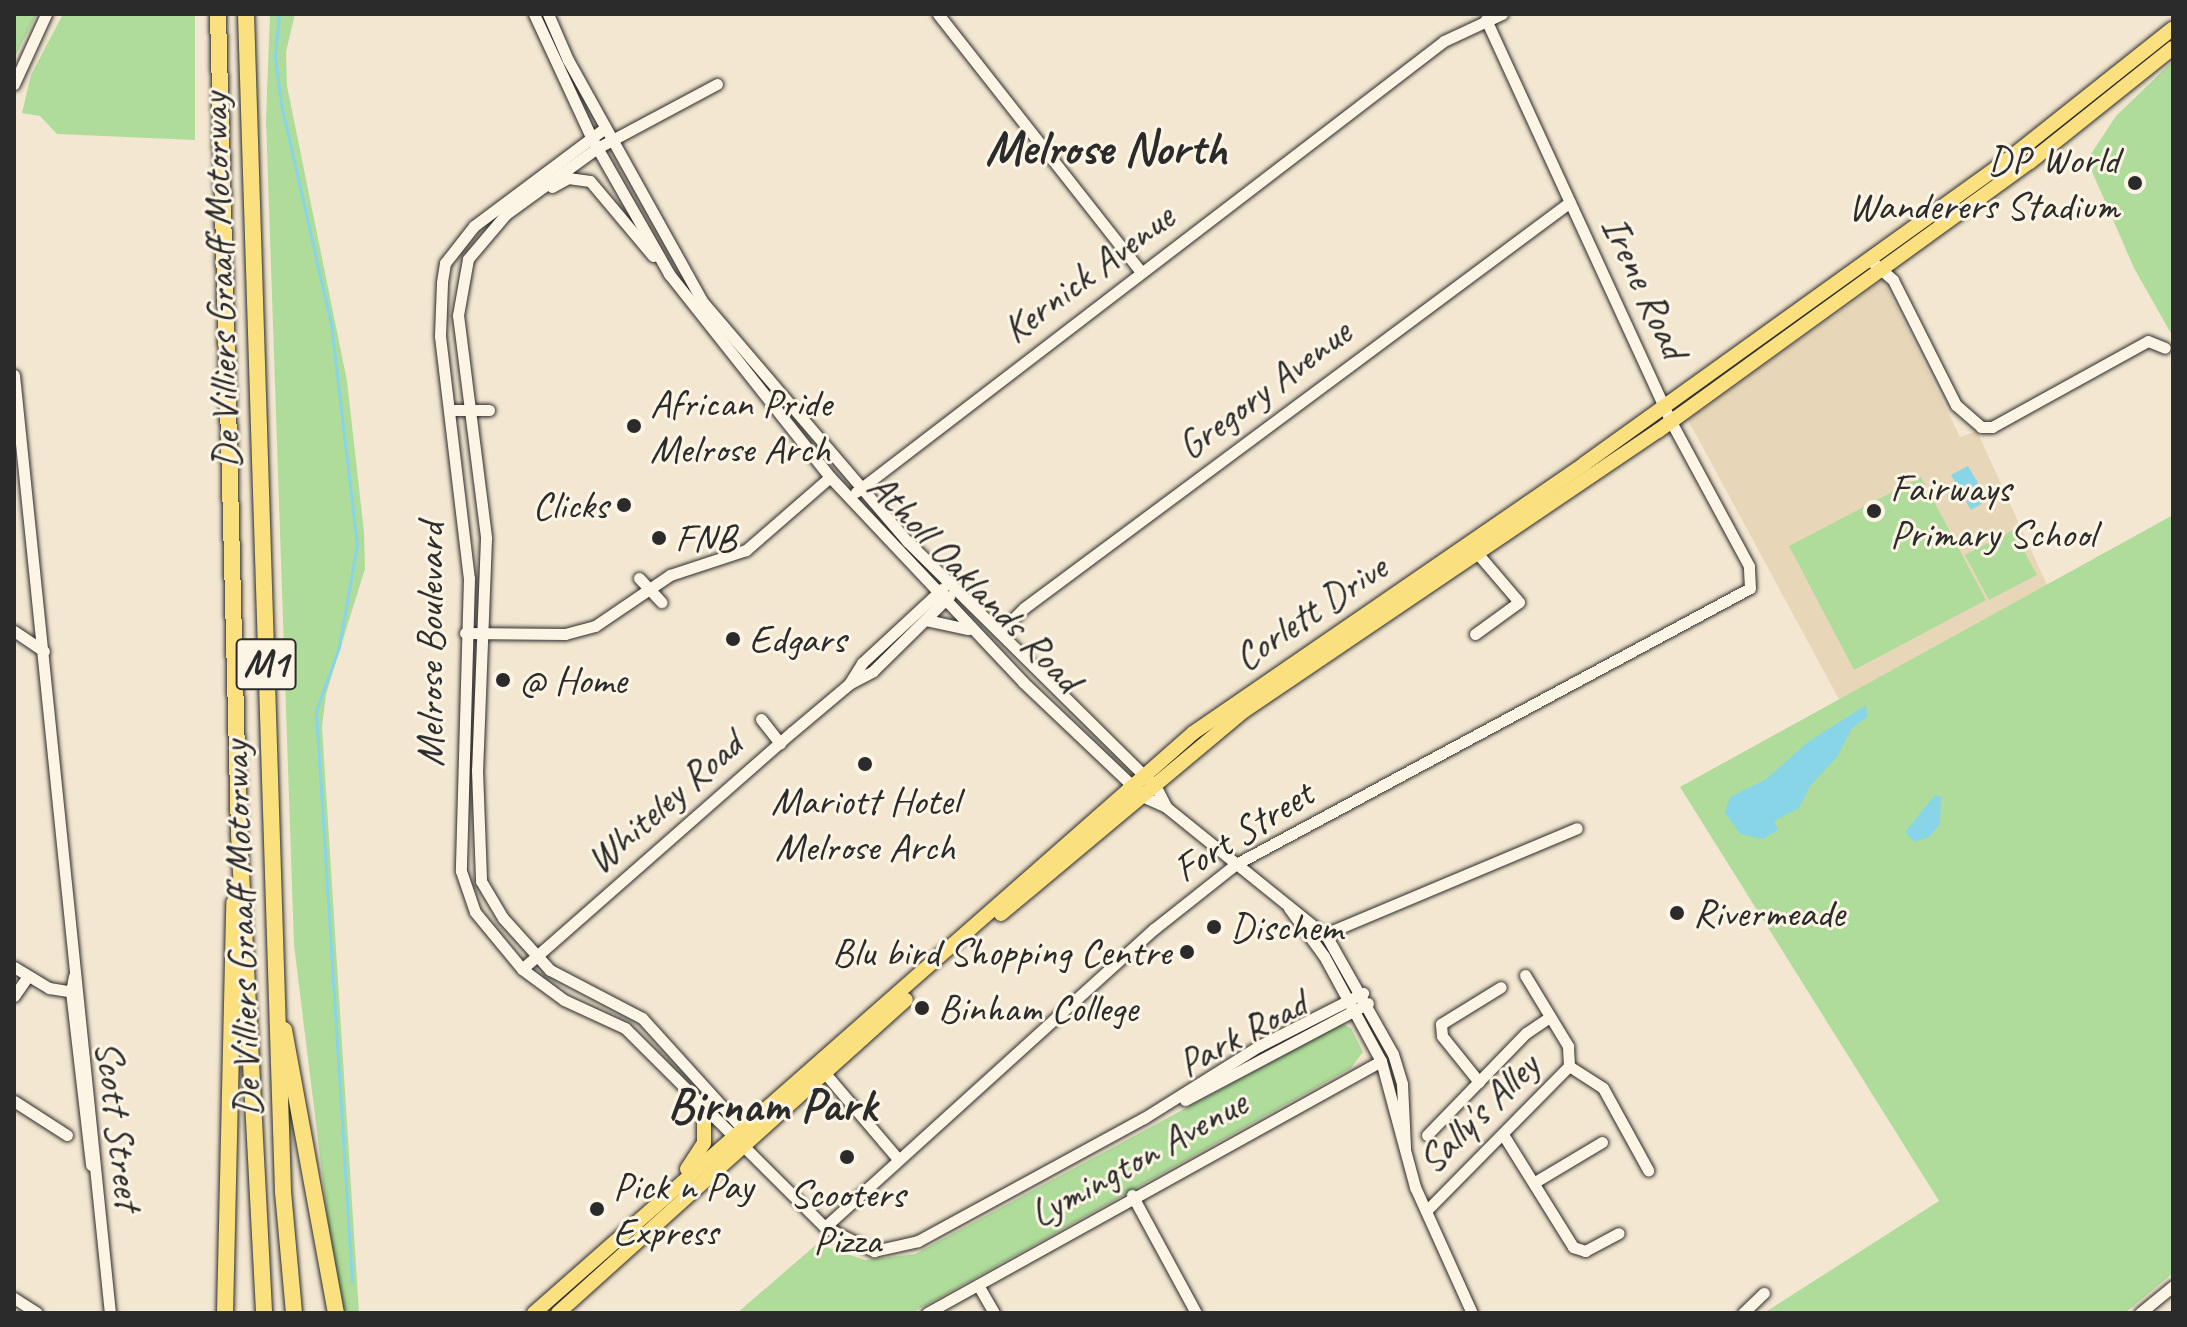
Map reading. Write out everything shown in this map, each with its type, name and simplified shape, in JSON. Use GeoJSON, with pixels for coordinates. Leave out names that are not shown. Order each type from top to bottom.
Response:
{"type":"FeatureCollection","features":[{"type":"Feature","properties":{"kind":"highway"},"geometry":{"type":"LineString","coordinates":[[211,14],[218,66]]}},
{"type":"Feature","properties":{"kind":"highway","name":"M1"},"geometry":{"type":"LineString","coordinates":[[218,14],[239,834],[264,1313]]}},
{"type":"Feature","properties":{"kind":"highway","name":"De Villiers Graaff Motorway"},"geometry":{"type":"LineString","coordinates":[[247,16],[283,1192],[294,1313]]}},
{"type":"Feature","properties":{"kind":"highway"},"geometry":{"type":"LineString","coordinates":[[225,1313],[234,872],[239,834]]}},
{"type":"Feature","properties":{"kind":"highway"},"geometry":{"type":"LineString","coordinates":[[280,1021],[292,1052],[336,1313]]}},
{"type":"Feature","properties":{"kind":"main road","name":"Corlett Drive"},"geometry":{"type":"LineString","coordinates":[[558,1313],[742,1139],[1136,779],[1235,701],[1664,406],[2006,161],[2173,28]]}},
{"type":"Feature","properties":{"kind":"main road","name":"Corlett Drive"},"geometry":{"type":"LineString","coordinates":[[534,1313],[673,1189],[742,1139],[824,1072],[1006,909],[1150,792],[1196,747],[1244,711],[1671,422],[1880,271],[2173,48]]}},
{"type":"Feature","properties":{"kind":"main road"},"geometry":{"type":"LineString","coordinates":[[673,1189],[704,1143],[704,1109]]}},
{"type":"Feature","properties":{"kind":"street"},"geometry":{"type":"LineString","coordinates":[[14,84],[46,14]]}},
{"type":"Feature","properties":{"kind":"street","name":"Atholl Oaklands Road"},"geometry":{"type":"LineString","coordinates":[[534,14],[594,143],[669,274],[693,311],[830,477],[1049,708],[1166,807],[1325,934],[1366,998],[1399,1071],[1405,1148]]}},
{"type":"Feature","properties":{"kind":"street","name":"Atholl Oaklands Road"},"geometry":{"type":"LineString","coordinates":[[548,14],[605,128],[702,301],[860,488],[1042,676],[1136,779]]}},
{"type":"Feature","properties":{"kind":"street"},"geometry":{"type":"LineString","coordinates":[[938,14],[1141,272]]}},
{"type":"Feature","properties":{"kind":"street","name":"Kernick Avenue"},"geometry":{"type":"LineString","coordinates":[[849,497],[1444,41],[1502,14]]}},
{"type":"Feature","properties":{"kind":"street","name":"Irene Road"},"geometry":{"type":"LineString","coordinates":[[1486,20],[1671,422],[1753,576]]}},
{"type":"Feature","properties":{"kind":"street","name":"Melrose Boulevard"},"geometry":{"type":"LineString","coordinates":[[717,84],[612,140],[594,143],[498,204],[461,239],[445,263],[440,336],[467,537],[463,886],[475,912],[522,969],[564,1000],[619,1023],[704,1109],[742,1139]]}},
{"type":"Feature","properties":{"kind":"street","name":"Melrose Boulevard"},"geometry":{"type":"LineString","coordinates":[[605,128],[594,143],[515,206],[476,246],[459,291],[486,538],[478,870],[492,904],[537,957],[561,979],[633,1011],[666,1041],[742,1139]]}},
{"type":"Feature","properties":{"kind":"street"},"geometry":{"type":"LineString","coordinates":[[515,206],[568,178],[590,181],[669,274]]}},
{"type":"Feature","properties":{"kind":"street","name":"Gregory Avenue"},"geometry":{"type":"LineString","coordinates":[[1000,632],[1024,608],[1570,202]]}},
{"type":"Feature","properties":{"kind":"street"},"geometry":{"type":"LineString","coordinates":[[1869,259],[1893,280],[1956,405],[1976,424],[1992,427],[2148,341],[2165,348]]}},
{"type":"Feature","properties":{"kind":"street","name":"Scott Street"},"geometry":{"type":"LineString","coordinates":[[14,375],[110,1313]]}},
{"type":"Feature","properties":{"kind":"street"},"geometry":{"type":"LineString","coordinates":[[451,410],[471,407],[489,410]]}},
{"type":"Feature","properties":{"kind":"street"},"geometry":{"type":"LineString","coordinates":[[465,633],[578,632],[609,619],[679,571],[746,550],[830,477]]}},
{"type":"Feature","properties":{"kind":"street"},"geometry":{"type":"LineString","coordinates":[[1475,634],[1519,602],[1478,554]]}},
{"type":"Feature","properties":{"kind":"street"},"geometry":{"type":"LineString","coordinates":[[922,574],[924,614],[956,622],[978,636]]}},
{"type":"Feature","properties":{"kind":"street","name":"Fort Street"},"geometry":{"type":"LineString","coordinates":[[825,1227],[1154,929],[1236,864],[1744,593],[1753,576]]}},
{"type":"Feature","properties":{"kind":"street"},"geometry":{"type":"LineString","coordinates":[[639,578],[661,602]]}},
{"type":"Feature","properties":{"kind":"street","name":"Whiteley Road"},"geometry":{"type":"LineString","coordinates":[[522,969],[849,684],[873,671],[953,585]]}},
{"type":"Feature","properties":{"kind":"street"},"geometry":{"type":"LineString","coordinates":[[14,631],[44,651]]}},
{"type":"Feature","properties":{"kind":"street"},"geometry":{"type":"LineString","coordinates":[[1042,676],[1049,708]]}},
{"type":"Feature","properties":{"kind":"street"},"geometry":{"type":"LineString","coordinates":[[761,719],[780,743]]}},
{"type":"Feature","properties":{"kind":"street"},"geometry":{"type":"LineString","coordinates":[[1325,934],[1577,828]]}},
{"type":"Feature","properties":{"kind":"street","name":"Atholl Oaklands Road"},"geometry":{"type":"LineString","coordinates":[[1283,900],[1324,956],[1381,1061],[1405,1148],[1427,1210],[1472,1313]]}},
{"type":"Feature","properties":{"kind":"street"},"geometry":{"type":"LineString","coordinates":[[14,967],[49,988],[76,992]]}},
{"type":"Feature","properties":{"kind":"street","name":"Sally's Alley"},"geometry":{"type":"LineString","coordinates":[[1427,1210],[1504,1136],[1569,1066],[1568,1046],[1525,975]]}},
{"type":"Feature","properties":{"kind":"street"},"geometry":{"type":"LineString","coordinates":[[14,996],[28,976]]}},
{"type":"Feature","properties":{"kind":"street"},"geometry":{"type":"LineString","coordinates":[[1479,1082],[1442,1036],[1441,1024],[1501,987]]}},
{"type":"Feature","properties":{"kind":"street","name":"Park Road"},"geometry":{"type":"LineString","coordinates":[[742,1139],[825,1227],[860,1248],[885,1251],[906,1247],[1366,998]]}},
{"type":"Feature","properties":{"kind":"street"},"geometry":{"type":"LineString","coordinates":[[1427,1135],[1526,1033],[1550,1017]]}},
{"type":"Feature","properties":{"kind":"street","name":"Lymington Avenue"},"geometry":{"type":"LineString","coordinates":[[927,1313],[1132,1195],[1381,1061]]}},
{"type":"Feature","properties":{"kind":"street"},"geometry":{"type":"LineString","coordinates":[[1569,1066],[1603,1088],[1648,1170]]}},
{"type":"Feature","properties":{"kind":"street"},"geometry":{"type":"LineString","coordinates":[[824,1072],[898,1159]]}},
{"type":"Feature","properties":{"kind":"street"},"geometry":{"type":"LineString","coordinates":[[14,1101],[67,1135]]}},
{"type":"Feature","properties":{"kind":"street"},"geometry":{"type":"LineString","coordinates":[[1504,1136],[1577,1250],[1619,1233]]}},
{"type":"Feature","properties":{"kind":"street"},"geometry":{"type":"LineString","coordinates":[[1535,1182],[1602,1142]]}},
{"type":"Feature","properties":{"kind":"street"},"geometry":{"type":"LineString","coordinates":[[1132,1195],[1196,1313]]}},
{"type":"Feature","properties":{"kind":"street"},"geometry":{"type":"LineString","coordinates":[[978,1285],[994,1313]]}},
{"type":"Feature","properties":{"kind":"street"},"geometry":{"type":"LineString","coordinates":[[2140,1313],[2173,1286]]}},
{"type":"Feature","properties":{"kind":"street"},"geometry":{"type":"LineString","coordinates":[[1743,1313],[1764,1293]]}},
{"type":"Feature","properties":{"kind":"street"},"geometry":{"type":"LineString","coordinates":[[14,1298],[37,1313]]}},
{"type":"Feature","properties":{"kind":"shaded area","name":"Fairways Primary School"},"geometry":{"type":"Polygon","coordinates":[[[1883,280],[1960,437],[1977,431],[2047,585],[1840,701],[1688,420],[1883,280]]]}},
{"type":"Feature","properties":{"kind":"green space"},"geometry":{"type":"Polygon","coordinates":[[[14,14],[37,14],[14,59],[14,14]]]}},
{"type":"Feature","properties":{"kind":"green space"},"geometry":{"type":"Polygon","coordinates":[[[63,14],[195,14],[195,140],[57,134],[40,116],[22,113],[31,75],[63,14]]]}},
{"type":"Feature","properties":{"kind":"green space"},"geometry":{"type":"Polygon","coordinates":[[[270,14],[295,14],[286,52],[287,86],[347,381],[364,532],[365,569],[326,694],[322,727],[359,1313],[344,1313],[334,1270],[294,945],[266,119],[270,14]]]}},
{"type":"Feature","properties":{"kind":"green space","name":"DP World Wanderers Stadium"},"geometry":{"type":"Polygon","coordinates":[[[2173,61],[2173,337],[2134,268],[2087,160],[2116,116],[2173,61]]]}},
{"type":"Feature","properties":{"kind":"green space"},"geometry":{"type":"Polygon","coordinates":[[[1921,477],[1986,600],[1854,670],[1789,546],[1921,477]]]}},
{"type":"Feature","properties":{"kind":"green space"},"geometry":{"type":"Polygon","coordinates":[[[2173,515],[2173,1273],[2125,1313],[1764,1313],[1939,1201],[1680,787],[2173,515]]]}},
{"type":"Feature","properties":{"kind":"green space"},"geometry":{"type":"Polygon","coordinates":[[[2013,530],[2037,575],[1989,600],[1965,555],[2013,530]]]}},
{"type":"Feature","properties":{"kind":"green space"},"geometry":{"type":"Polygon","coordinates":[[[1342,1024],[1351,1028],[1363,1052],[1351,1068],[912,1313],[737,1313],[817,1244],[865,1260],[915,1254],[1342,1024]]]}},
{"type":"Feature","properties":{"kind":"water"},"geometry":{"type":"Polygon","coordinates":[[[1968,466],[1988,500],[1971,510],[1951,475],[1968,466]]]}},
{"type":"Feature","properties":{"kind":"water"},"geometry":{"type":"Polygon","coordinates":[[[1866,705],[1867,717],[1852,728],[1837,757],[1811,785],[1799,808],[1774,821],[1778,830],[1763,839],[1740,834],[1725,813],[1730,797],[1765,780],[1808,742],[1866,705]]]}},
{"type":"Feature","properties":{"kind":"water"},"geometry":{"type":"Polygon","coordinates":[[[1935,795],[1941,797],[1940,824],[1929,837],[1914,842],[1905,832],[1935,795]]]}},
{"type":"Feature","properties":{"kind":"waterway"},"geometry":{"type":"LineString","coordinates":[[279,14],[275,57],[281,104],[331,324],[357,544],[339,647],[316,711],[352,1282]]}},
{"type":"Feature","properties":{"kind":"place","name":"DP World Wanderers Stadium"},"geometry":{"type":"Point","coordinates":[2135,183]}},
{"type":"Feature","properties":{"kind":"place","name":"African Pride Melrose Arch"},"geometry":{"type":"Point","coordinates":[634,426]}},
{"type":"Feature","properties":{"kind":"place","name":"Clicks"},"geometry":{"type":"Point","coordinates":[624,505]}},
{"type":"Feature","properties":{"kind":"place","name":"Fairways Primary School"},"geometry":{"type":"Point","coordinates":[1874,511]}},
{"type":"Feature","properties":{"kind":"place","name":"FNB"},"geometry":{"type":"Point","coordinates":[659,538]}},
{"type":"Feature","properties":{"kind":"place","name":"Edgars"},"geometry":{"type":"Point","coordinates":[733,639]}},
{"type":"Feature","properties":{"kind":"place","name":"@ Home"},"geometry":{"type":"Point","coordinates":[503,680]}},
{"type":"Feature","properties":{"kind":"place","name":"Mariott Hotel Melrose Arch"},"geometry":{"type":"Point","coordinates":[865,764]}},
{"type":"Feature","properties":{"kind":"place","name":"Rivermeade"},"geometry":{"type":"Point","coordinates":[1677,913]}},
{"type":"Feature","properties":{"kind":"place","name":"Dischem"},"geometry":{"type":"Point","coordinates":[1214,927]}},
{"type":"Feature","properties":{"kind":"place","name":"Blu bird Shopping Centre"},"geometry":{"type":"Point","coordinates":[1187,952]}},
{"type":"Feature","properties":{"kind":"place","name":"Binham College"},"geometry":{"type":"Point","coordinates":[922,1008]}},
{"type":"Feature","properties":{"kind":"place","name":"Scooters Pizza"},"geometry":{"type":"Point","coordinates":[847,1157]}},
{"type":"Feature","properties":{"kind":"place","name":"Pick n Pay Express"},"geometry":{"type":"Point","coordinates":[597,1209]}},
{"type":"Feature","properties":{"kind":"district","name":"Melrose North"},"geometry":{"type":"Point","coordinates":[1106,149]}},
{"type":"Feature","properties":{"kind":"district","name":"Birnam Park"},"geometry":{"type":"Point","coordinates":[772,1106]}}]}
